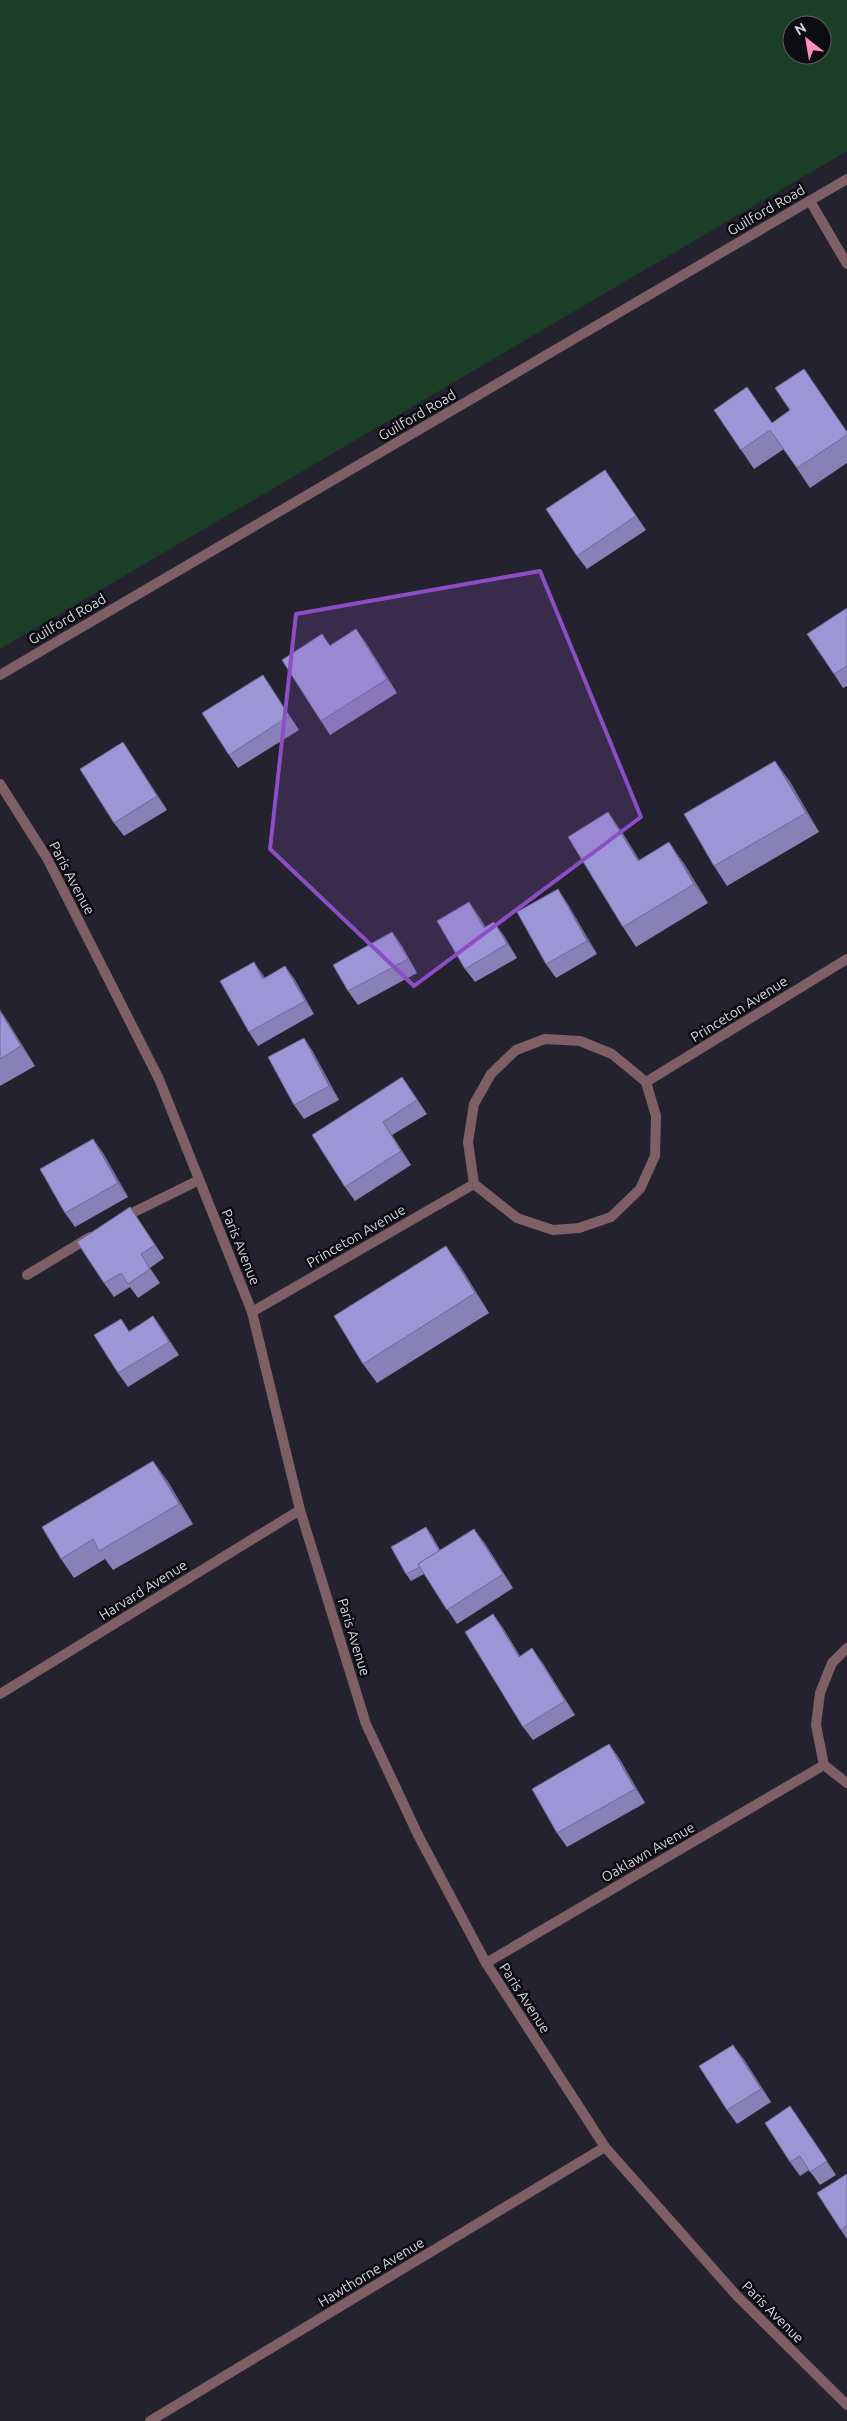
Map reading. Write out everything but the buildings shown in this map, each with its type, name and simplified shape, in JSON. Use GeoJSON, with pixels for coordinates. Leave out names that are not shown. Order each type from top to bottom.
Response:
{"type":"FeatureCollection","features":[{"type":"Feature","properties":{"kind":"street","name":"Guilford Road"},"geometry":{"type":"LineString","coordinates":[[0,675],[847,179]]}},
{"type":"Feature","properties":{"kind":"street"},"geometry":{"type":"LineString","coordinates":[[810,201],[847,264]]}},
{"type":"Feature","properties":{"kind":"street","name":"Paris Avenue"},"geometry":{"type":"LineString","coordinates":[[0,784],[47,858],[159,1079],[252,1312],[300,1510],[366,1724],[418,1835],[486,1963],[606,2147],[737,2296],[847,2405]]}},
{"type":"Feature","properties":{"kind":"street","name":"Princeton Avenue"},"geometry":{"type":"LineString","coordinates":[[646,1082],[847,959]]}},
{"type":"Feature","properties":{"kind":"street"},"geometry":{"type":"LineString","coordinates":[[545,1039],[580,1042],[612,1054],[646,1082],[656,1116],[654,1156],[640,1190],[611,1217],[579,1228],[553,1230],[517,1218],[474,1184],[468,1142],[474,1104],[490,1074],[516,1050],[545,1039]]}},
{"type":"Feature","properties":{"kind":"street"},"geometry":{"type":"LineString","coordinates":[[27,1275],[106,1228],[199,1180]]}},
{"type":"Feature","properties":{"kind":"street","name":"Princeton Avenue"},"geometry":{"type":"LineString","coordinates":[[252,1312],[474,1184]]}},
{"type":"Feature","properties":{"kind":"street","name":"Harvard Avenue"},"geometry":{"type":"LineString","coordinates":[[0,1694],[300,1510]]}},
{"type":"Feature","properties":{"kind":"street"},"geometry":{"type":"LineString","coordinates":[[847,1648],[832,1663],[820,1693],[816,1725],[824,1765],[847,1783]]}},
{"type":"Feature","properties":{"kind":"street","name":"Oaklawn Avenue"},"geometry":{"type":"LineString","coordinates":[[486,1963],[824,1765]]}},
{"type":"Feature","properties":{"kind":"street","name":"Hawthorne Avenue"},"geometry":{"type":"LineString","coordinates":[[150,2421],[606,2147]]}},
{"type":"Feature","properties":{"kind":"highlighted area"},"geometry":{"type":"Polygon","coordinates":[[[540,571],[641,817],[414,986],[270,849],[296,614],[540,571]]]}},
{"type":"Feature","properties":{"kind":"green space"},"geometry":{"type":"Polygon","coordinates":[[[0,0],[847,0],[847,151],[0,649],[0,0]]]}}]}
